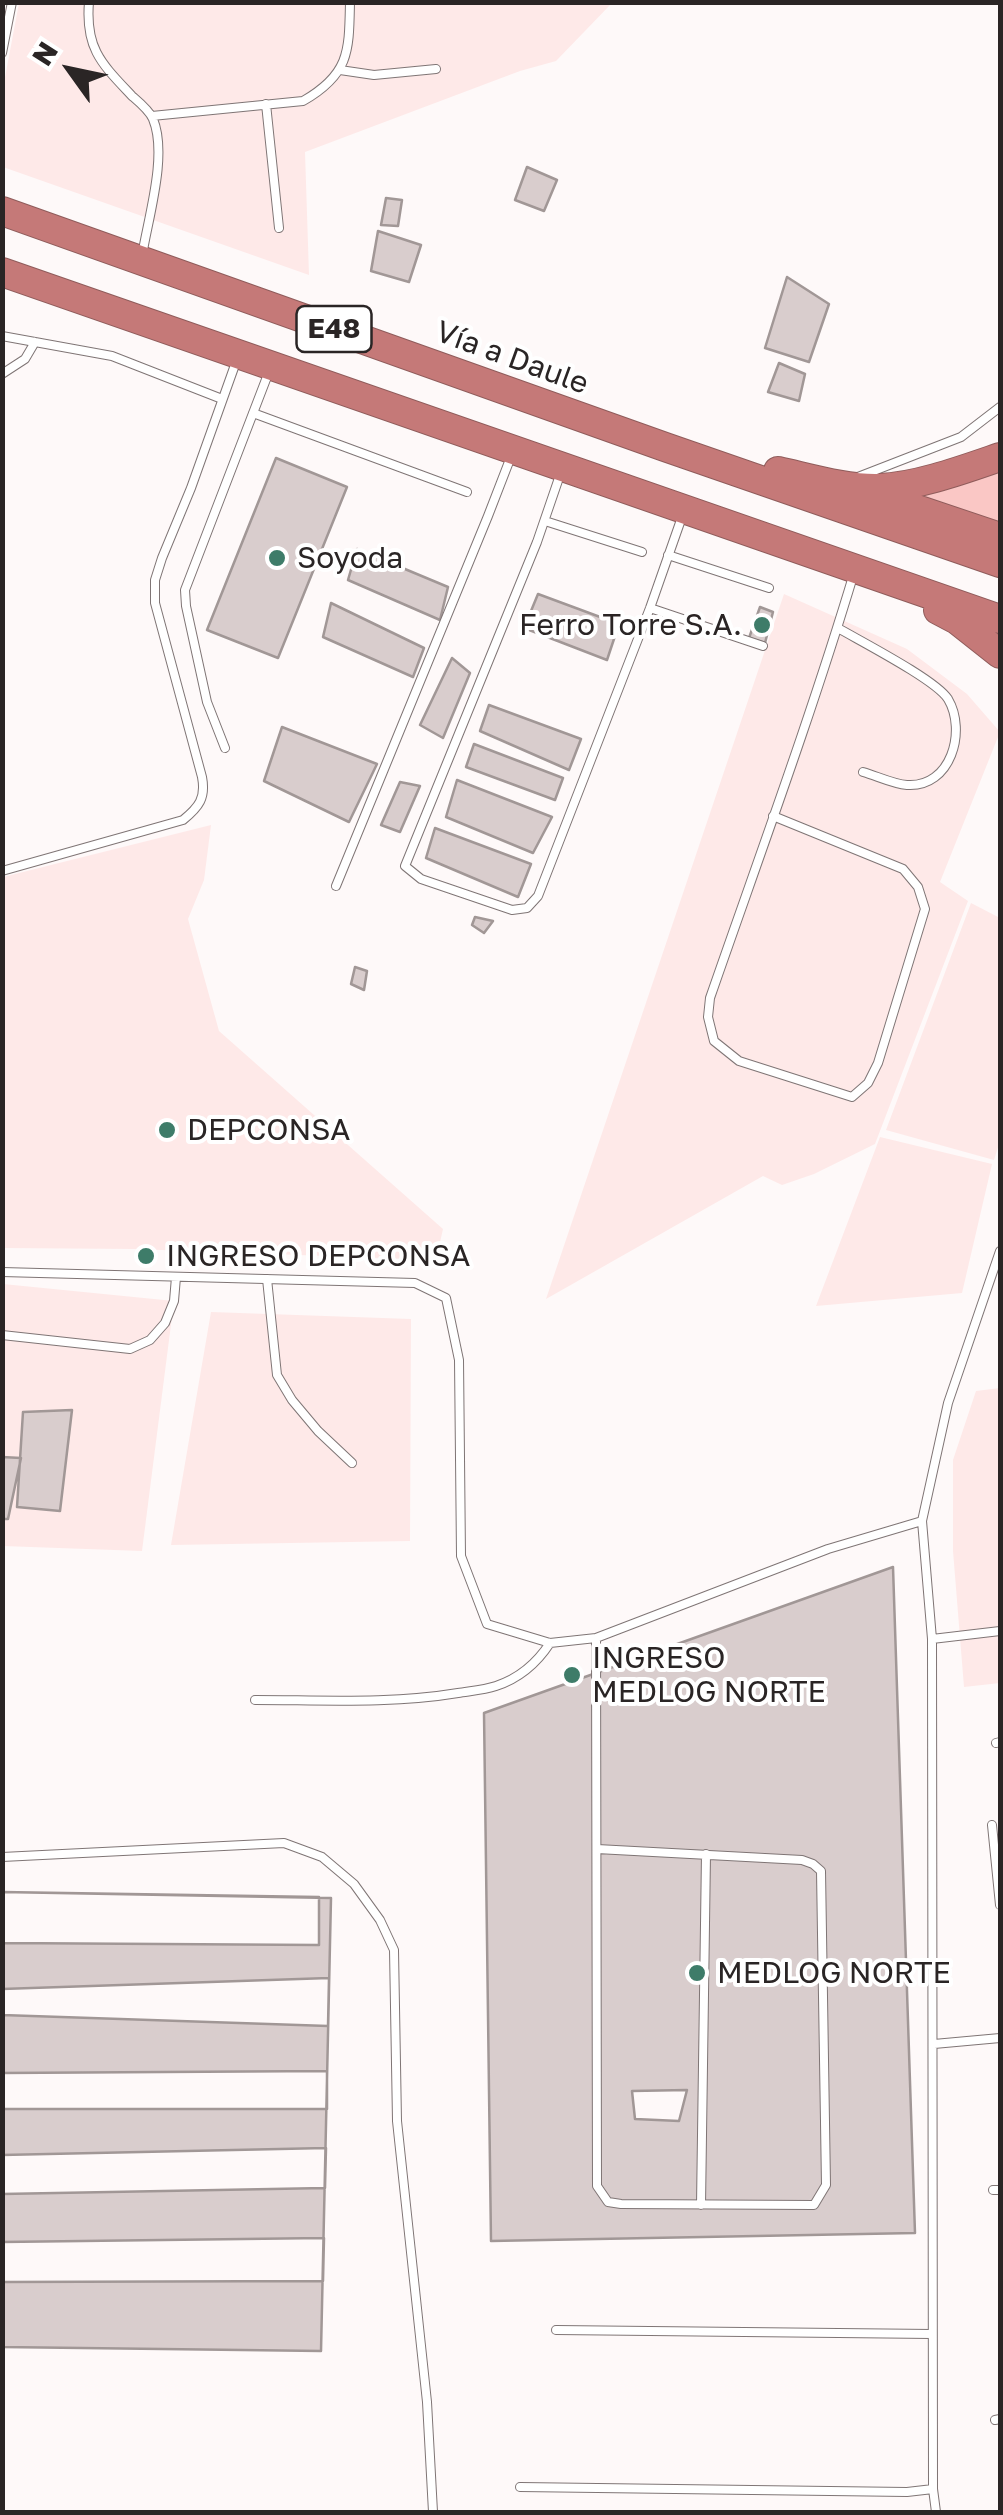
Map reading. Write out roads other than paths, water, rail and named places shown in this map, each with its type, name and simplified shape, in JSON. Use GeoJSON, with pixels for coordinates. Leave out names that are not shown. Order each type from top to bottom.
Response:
{"type":"FeatureCollection","features":[{"type":"Feature","properties":{"kind":"highway","name":"Vía a Daule"},"geometry":{"type":"LineString","coordinates":[[2,211],[1000,564]]}},
{"type":"Feature","properties":{"kind":"highway","name":"E48"},"geometry":{"type":"LineString","coordinates":[[2,272],[1000,619]]}},
{"type":"Feature","properties":{"kind":"highway"},"geometry":{"type":"LineString","coordinates":[[665,448],[841,484],[879,488],[955,472],[1000,456]]}},
{"type":"Feature","properties":{"kind":"highway"},"geometry":{"type":"LineString","coordinates":[[841,484],[1000,537]]}},
{"type":"Feature","properties":{"kind":"highway"},"geometry":{"type":"LineString","coordinates":[[863,571],[957,620],[1000,654]]}},
{"type":"Feature","properties":{"kind":"lane"},"geometry":{"type":"LineString","coordinates":[[2,54],[12,2]]}},
{"type":"Feature","properties":{"kind":"lane"},"geometry":{"type":"LineString","coordinates":[[89,2],[87,24],[92,47],[100,61],[152,116],[157,140],[157,170],[141,261]]}},
{"type":"Feature","properties":{"kind":"lane"},"geometry":{"type":"LineString","coordinates":[[152,116],[304,100],[322,90],[340,70],[349,47],[350,2]]}},
{"type":"Feature","properties":{"kind":"lane"},"geometry":{"type":"LineString","coordinates":[[340,70],[374,75],[436,69]]}},
{"type":"Feature","properties":{"kind":"lane"},"geometry":{"type":"LineString","coordinates":[[266,104],[278,228]]}},
{"type":"Feature","properties":{"kind":"lane"},"geometry":{"type":"LineString","coordinates":[[2,336],[112,356],[222,399]]}},
{"type":"Feature","properties":{"kind":"lane"},"geometry":{"type":"LineString","coordinates":[[2,374],[24,359],[35,342]]}},
{"type":"Feature","properties":{"kind":"lane"},"geometry":{"type":"LineString","coordinates":[[2,871],[184,820],[202,802],[202,777],[155,602],[155,580],[240,353]]}},
{"type":"Feature","properties":{"kind":"lane"},"geometry":{"type":"LineString","coordinates":[[226,748],[207,702],[185,590],[271,364]]}},
{"type":"Feature","properties":{"kind":"lane"},"geometry":{"type":"LineString","coordinates":[[841,484],[960,437],[1000,407]]}},
{"type":"Feature","properties":{"kind":"lane"},"geometry":{"type":"LineString","coordinates":[[253,413],[466,492]]}},
{"type":"Feature","properties":{"kind":"lane"},"geometry":{"type":"LineString","coordinates":[[336,886],[513,450]]}},
{"type":"Feature","properties":{"kind":"lane"},"geometry":{"type":"LineString","coordinates":[[563,467],[405,866],[420,879],[512,910],[527,908],[538,896],[684,510]]}},
{"type":"Feature","properties":{"kind":"lane"},"geometry":{"type":"LineString","coordinates":[[544,521],[642,552]]}},
{"type":"Feature","properties":{"kind":"lane"},"geometry":{"type":"LineString","coordinates":[[668,555],[770,588]]}},
{"type":"Feature","properties":{"kind":"lane"},"geometry":{"type":"LineString","coordinates":[[773,816],[904,869],[918,887],[925,910],[878,1063],[868,1083],[852,1098],[739,1060],[714,1041],[708,1017],[710,998],[838,628],[863,571]]}},
{"type":"Feature","properties":{"kind":"lane"},"geometry":{"type":"LineString","coordinates":[[650,608],[764,646]]}},
{"type":"Feature","properties":{"kind":"lane"},"geometry":{"type":"LineString","coordinates":[[838,628],[928,682],[947,698],[958,734],[948,765],[930,781],[908,785],[863,772]]}},
{"type":"Feature","properties":{"kind":"lane"},"geometry":{"type":"LineString","coordinates":[[936,2512],[932,2334],[932,1640],[922,1521],[948,1403],[1000,1251]]}},
{"type":"Feature","properties":{"kind":"lane"},"geometry":{"type":"LineString","coordinates":[[2,1272],[415,1283],[446,1298],[459,1360],[460,1556],[487,1624],[550,1643],[596,1638],[828,1549],[922,1521]]}},
{"type":"Feature","properties":{"kind":"lane"},"geometry":{"type":"LineString","coordinates":[[2,1335],[130,1349],[150,1340],[165,1323],[174,1301],[176,1277]]}},
{"type":"Feature","properties":{"kind":"lane"},"geometry":{"type":"LineString","coordinates":[[267,1279],[277,1375],[318,1431],[352,1464]]}},
{"type":"Feature","properties":{"kind":"lane"},"geometry":{"type":"LineString","coordinates":[[932,1640],[1000,1631]]}},
{"type":"Feature","properties":{"kind":"lane"},"geometry":{"type":"LineString","coordinates":[[596,1638],[596,1848],[597,2186],[608,2202],[621,2204],[814,2205],[826,2185],[821,1871],[802,1860],[596,1848]]}},
{"type":"Feature","properties":{"kind":"lane"},"geometry":{"type":"LineString","coordinates":[[255,1700],[420,1697],[496,1686],[538,1662],[550,1643]]}},
{"type":"Feature","properties":{"kind":"lane"},"geometry":{"type":"LineString","coordinates":[[992,1825],[1000,1905]]}},
{"type":"Feature","properties":{"kind":"lane"},"geometry":{"type":"LineString","coordinates":[[2,1857],[284,1842],[322,1856],[354,1884],[380,1920],[394,1950],[397,2122],[427,2402],[433,2512]]}},
{"type":"Feature","properties":{"kind":"lane"},"geometry":{"type":"LineString","coordinates":[[701,2204],[706,1854]]}},
{"type":"Feature","properties":{"kind":"lane"},"geometry":{"type":"LineString","coordinates":[[934,2044],[1000,2038]]}},
{"type":"Feature","properties":{"kind":"lane"},"geometry":{"type":"LineString","coordinates":[[556,2330],[932,2334]]}},
{"type":"Feature","properties":{"kind":"lane"},"geometry":{"type":"LineString","coordinates":[[520,2486],[907,2492],[933,2489]]}},
{"type":"Feature","properties":{"kind":"place","name":"Soyoda"},"geometry":{"type":"Point","coordinates":[277,558]}},
{"type":"Feature","properties":{"kind":"place","name":"Ferro Torre S.A."},"geometry":{"type":"Point","coordinates":[762,625]}},
{"type":"Feature","properties":{"kind":"place","name":"DEPCONSA"},"geometry":{"type":"Point","coordinates":[167,1130]}},
{"type":"Feature","properties":{"kind":"place","name":"INGRESO DEPCONSA"},"geometry":{"type":"Point","coordinates":[146,1256]}},
{"type":"Feature","properties":{"kind":"place","name":"INGRESO MEDLOG NORTE"},"geometry":{"type":"Point","coordinates":[572,1675]}},
{"type":"Feature","properties":{"kind":"place","name":"MEDLOG NORTE"},"geometry":{"type":"Point","coordinates":[697,1973]}}]}
